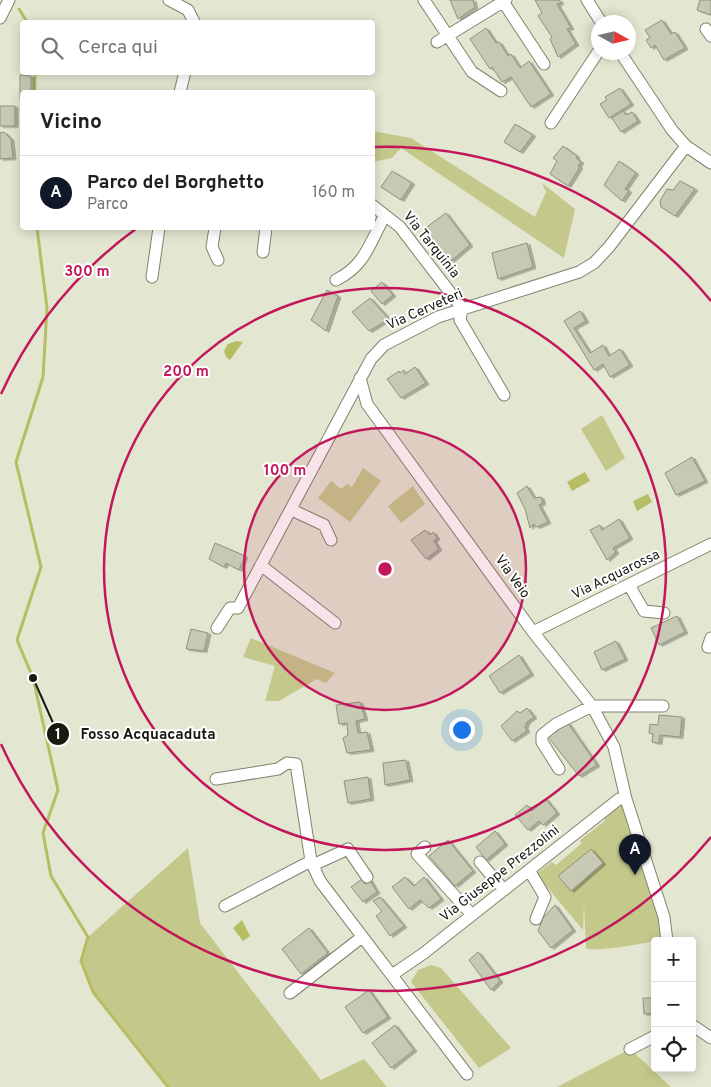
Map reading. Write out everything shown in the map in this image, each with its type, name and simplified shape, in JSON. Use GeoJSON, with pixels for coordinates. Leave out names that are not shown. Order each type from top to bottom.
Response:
{"type":"FeatureCollection","features":[{"type":"Feature","properties":{"kind":"street"},"geometry":{"type":"LineString","coordinates":[[0,18],[9,0]]}},
{"type":"Feature","properties":{"kind":"street"},"geometry":{"type":"LineString","coordinates":[[169,0],[188,10],[193,20]]}},
{"type":"Feature","properties":{"kind":"street"},"geometry":{"type":"LineString","coordinates":[[424,0],[442,39],[477,77],[501,91]]}},
{"type":"Feature","properties":{"kind":"street"},"geometry":{"type":"LineString","coordinates":[[587,0],[597,15]]}},
{"type":"Feature","properties":{"kind":"street"},"geometry":{"type":"LineString","coordinates":[[442,39],[504,1],[544,64]]}},
{"type":"Feature","properties":{"kind":"street"},"geometry":{"type":"LineString","coordinates":[[551,122],[593,60]]}},
{"type":"Feature","properties":{"kind":"street"},"geometry":{"type":"LineString","coordinates":[[625,60],[672,130],[686,146],[711,164]]}},
{"type":"Feature","properties":{"kind":"street"},"geometry":{"type":"LineString","coordinates":[[180,90],[184,75]]}},
{"type":"Feature","properties":{"kind":"street","name":"Via Cerveteri"},"geometry":{"type":"LineString","coordinates":[[217,628],[230,608],[238,608],[262,566],[370,359],[384,345],[402,334],[462,308],[578,272],[594,263],[686,146]]}},
{"type":"Feature","properties":{"kind":"street","name":"Via Tarquinia"},"geometry":{"type":"LineString","coordinates":[[375,207],[400,227],[462,308]]}},
{"type":"Feature","properties":{"kind":"street"},"geometry":{"type":"LineString","coordinates":[[336,280],[357,266],[369,250],[385,215]]}},
{"type":"Feature","properties":{"kind":"street"},"geometry":{"type":"LineString","coordinates":[[152,277],[159,230]]}},
{"type":"Feature","properties":{"kind":"street"},"geometry":{"type":"LineString","coordinates":[[215,230],[212,247],[218,260]]}},
{"type":"Feature","properties":{"kind":"street"},"geometry":{"type":"LineString","coordinates":[[263,252],[266,230]]}},
{"type":"Feature","properties":{"kind":"street"},"geometry":{"type":"LineString","coordinates":[[462,308],[460,320],[504,395]]}},
{"type":"Feature","properties":{"kind":"street","name":"Via Veio"},"geometry":{"type":"LineString","coordinates":[[360,378],[367,404],[534,632],[592,706],[614,747],[626,799],[664,916],[667,937]]}},
{"type":"Feature","properties":{"kind":"street"},"geometry":{"type":"LineString","coordinates":[[292,510],[324,525],[331,540]]}},
{"type":"Feature","properties":{"kind":"street","name":"Via Acquarossa"},"geometry":{"type":"LineString","coordinates":[[534,632],[711,544]]}},
{"type":"Feature","properties":{"kind":"street"},"geometry":{"type":"LineString","coordinates":[[262,566],[335,623]]}},
{"type":"Feature","properties":{"kind":"street"},"geometry":{"type":"LineString","coordinates":[[629,585],[644,611],[664,613]]}},
{"type":"Feature","properties":{"kind":"street"},"geometry":{"type":"LineString","coordinates":[[711,638],[708,647],[711,647]]}},
{"type":"Feature","properties":{"kind":"street"},"geometry":{"type":"LineString","coordinates":[[559,769],[542,742],[542,735],[556,724],[592,706],[663,706]]}},
{"type":"Feature","properties":{"kind":"street"},"geometry":{"type":"LineString","coordinates":[[216,779],[278,768],[287,763],[296,764],[312,863],[320,881],[467,1074]]}},
{"type":"Feature","properties":{"kind":"street","name":"Via Giuseppe Prezzolini"},"geometry":{"type":"LineString","coordinates":[[392,975],[472,915],[619,799],[626,799]]}},
{"type":"Feature","properties":{"kind":"street"},"geometry":{"type":"LineString","coordinates":[[425,847],[417,854],[472,915]]}},
{"type":"Feature","properties":{"kind":"street"},"geometry":{"type":"LineString","coordinates":[[225,906],[312,863],[348,849],[367,877]]}},
{"type":"Feature","properties":{"kind":"street"},"geometry":{"type":"LineString","coordinates":[[480,862],[504,890]]}},
{"type":"Feature","properties":{"kind":"street"},"geometry":{"type":"LineString","coordinates":[[528,870],[545,897],[536,919]]}},
{"type":"Feature","properties":{"kind":"street"},"geometry":{"type":"LineString","coordinates":[[290,993],[362,937]]}},
{"type":"Feature","properties":{"kind":"street"},"geometry":{"type":"LineString","coordinates":[[696,1027],[711,1038]]}},
{"type":"Feature","properties":{"kind":"street"},"geometry":{"type":"LineString","coordinates":[[630,1049],[651,1038]]}},
{"type":"Feature","properties":{"kind":"shaded area"},"geometry":{"type":"Polygon","coordinates":[[[375,132],[411,138],[535,217],[546,192],[542,183],[575,209],[564,258],[401,148],[392,158],[375,162],[375,132]]]}},
{"type":"Feature","properties":{"kind":"shaded area"},"geometry":{"type":"Polygon","coordinates":[[[236,341],[243,342],[230,360],[226,357],[224,351],[228,344],[236,341]]]}},
{"type":"Feature","properties":{"kind":"shaded area"},"geometry":{"type":"Polygon","coordinates":[[[602,415],[625,458],[606,471],[581,429],[602,415]]]}},
{"type":"Feature","properties":{"kind":"shaded area"},"geometry":{"type":"Polygon","coordinates":[[[363,468],[381,481],[350,522],[318,498],[331,481],[341,489],[347,484],[352,487],[363,468]]]}},
{"type":"Feature","properties":{"kind":"shaded area"},"geometry":{"type":"Polygon","coordinates":[[[585,472],[590,481],[572,491],[567,482],[585,472]]]}},
{"type":"Feature","properties":{"kind":"shaded area"},"geometry":{"type":"Polygon","coordinates":[[[413,486],[425,504],[401,523],[388,506],[413,486]]]}},
{"type":"Feature","properties":{"kind":"shaded area"},"geometry":{"type":"Polygon","coordinates":[[[648,494],[652,502],[637,511],[633,501],[648,494]]]}},
{"type":"Feature","properties":{"kind":"shaded area"},"geometry":{"type":"Polygon","coordinates":[[[251,638],[335,673],[326,683],[317,679],[279,701],[265,701],[275,666],[243,657],[251,638]]]}},
{"type":"Feature","properties":{"kind":"shaded area"},"geometry":{"type":"Polygon","coordinates":[[[625,801],[661,916],[664,937],[651,937],[651,941],[611,948],[586,948],[584,904],[583,930],[536,874],[552,862],[556,865],[581,844],[580,840],[605,821],[604,817],[625,801]]]}},
{"type":"Feature","properties":{"kind":"shaded area"},"geometry":{"type":"Polygon","coordinates":[[[188,848],[200,923],[321,1080],[364,1059],[387,1087],[168,1087],[93,992],[81,961],[88,937],[188,848]]]}},
{"type":"Feature","properties":{"kind":"shaded area"},"geometry":{"type":"Polygon","coordinates":[[[242,920],[250,936],[243,941],[233,928],[242,920]]]}},
{"type":"Feature","properties":{"kind":"shaded area"},"geometry":{"type":"Polygon","coordinates":[[[431,965],[441,968],[511,1048],[479,1068],[411,982],[418,970],[431,965]]]}},
{"type":"Feature","properties":{"kind":"shaded area"},"geometry":{"type":"Polygon","coordinates":[[[630,1049],[651,1068],[651,1072],[655,1072],[671,1087],[557,1087],[630,1049]]]}},
{"type":"Feature","properties":{"kind":"building"},"geometry":{"type":"Polygon","coordinates":[[[450,0],[473,0],[475,7],[458,19],[450,0]]]}},
{"type":"Feature","properties":{"kind":"building"},"geometry":{"type":"Polygon","coordinates":[[[535,0],[559,0],[561,3],[557,4],[571,28],[567,29],[576,44],[558,57],[550,39],[552,37],[538,16],[542,13],[535,0]]]}},
{"type":"Feature","properties":{"kind":"building"},"geometry":{"type":"Polygon","coordinates":[[[700,0],[711,0],[711,15],[697,10],[700,0]]]}},
{"type":"Feature","properties":{"kind":"building"},"geometry":{"type":"Polygon","coordinates":[[[662,20],[671,34],[675,32],[685,48],[664,60],[655,45],[651,48],[646,40],[650,38],[645,30],[662,20]]]}},
{"type":"Feature","properties":{"kind":"building"},"geometry":{"type":"Polygon","coordinates":[[[486,28],[496,43],[499,42],[508,56],[511,54],[520,68],[529,61],[551,94],[531,107],[511,77],[502,82],[492,67],[490,69],[470,39],[486,28]]]}},
{"type":"Feature","properties":{"kind":"building"},"geometry":{"type":"Polygon","coordinates":[[[20,75],[31,76],[31,90],[20,90],[20,75]]]}},
{"type":"Feature","properties":{"kind":"building"},"geometry":{"type":"Polygon","coordinates":[[[620,88],[631,104],[609,118],[600,104],[607,100],[605,97],[620,88]]]}},
{"type":"Feature","properties":{"kind":"building"},"geometry":{"type":"Polygon","coordinates":[[[0,106],[15,106],[15,126],[0,126],[0,106]]]}},
{"type":"Feature","properties":{"kind":"building"},"geometry":{"type":"Polygon","coordinates":[[[623,111],[626,115],[632,112],[638,121],[621,132],[612,118],[623,111]]]}},
{"type":"Feature","properties":{"kind":"building"},"geometry":{"type":"Polygon","coordinates":[[[515,124],[533,135],[520,152],[504,142],[515,124]]]}},
{"type":"Feature","properties":{"kind":"building"},"geometry":{"type":"Polygon","coordinates":[[[4,132],[11,139],[13,158],[0,159],[0,133],[4,132]]]}},
{"type":"Feature","properties":{"kind":"building"},"geometry":{"type":"Polygon","coordinates":[[[563,146],[577,156],[576,158],[581,162],[578,166],[580,167],[568,186],[550,174],[557,161],[553,158],[563,146]]]}},
{"type":"Feature","properties":{"kind":"building"},"geometry":{"type":"Polygon","coordinates":[[[619,161],[636,173],[625,189],[629,191],[622,201],[604,185],[619,161]]]}},
{"type":"Feature","properties":{"kind":"building"},"geometry":{"type":"Polygon","coordinates":[[[392,171],[412,183],[401,200],[381,187],[392,171]]]}},
{"type":"Feature","properties":{"kind":"building"},"geometry":{"type":"Polygon","coordinates":[[[680,181],[695,189],[675,216],[661,207],[660,201],[667,189],[673,190],[680,181]]]}},
{"type":"Feature","properties":{"kind":"building"},"geometry":{"type":"Polygon","coordinates":[[[446,213],[470,245],[451,261],[424,229],[446,213]]]}},
{"type":"Feature","properties":{"kind":"building"},"geometry":{"type":"Polygon","coordinates":[[[527,243],[533,267],[498,279],[492,253],[527,243]]]}},
{"type":"Feature","properties":{"kind":"building"},"geometry":{"type":"Polygon","coordinates":[[[382,282],[393,295],[382,304],[371,291],[382,282]]]}},
{"type":"Feature","properties":{"kind":"building"},"geometry":{"type":"Polygon","coordinates":[[[327,290],[338,296],[326,331],[311,320],[327,290]]]}},
{"type":"Feature","properties":{"kind":"building"},"geometry":{"type":"Polygon","coordinates":[[[370,298],[389,319],[369,331],[352,312],[370,298]]]}},
{"type":"Feature","properties":{"kind":"building"},"geometry":{"type":"Polygon","coordinates":[[[580,311],[586,321],[574,328],[590,353],[603,345],[609,356],[620,349],[630,365],[610,377],[603,364],[594,370],[564,321],[580,311]]]}},
{"type":"Feature","properties":{"kind":"building"},"geometry":{"type":"Polygon","coordinates":[[[415,367],[426,383],[401,398],[387,379],[399,371],[400,373],[404,370],[405,374],[415,367]]]}},
{"type":"Feature","properties":{"kind":"building"},"geometry":{"type":"Polygon","coordinates":[[[692,457],[705,481],[676,495],[665,473],[692,457]]]}},
{"type":"Feature","properties":{"kind":"building"},"geometry":{"type":"Polygon","coordinates":[[[527,486],[534,498],[541,497],[543,503],[539,505],[548,522],[537,527],[533,524],[530,528],[525,509],[517,493],[527,486]]]}},
{"type":"Feature","properties":{"kind":"building"},"geometry":{"type":"Polygon","coordinates":[[[619,519],[630,538],[613,548],[616,552],[607,560],[590,530],[600,525],[602,530],[619,519]]]}},
{"type":"Feature","properties":{"kind":"building"},"geometry":{"type":"Polygon","coordinates":[[[425,530],[430,535],[433,532],[437,538],[434,541],[439,549],[426,559],[411,540],[425,530]]]}},
{"type":"Feature","properties":{"kind":"building"},"geometry":{"type":"Polygon","coordinates":[[[215,543],[245,556],[239,570],[226,563],[224,567],[209,559],[215,543]]]}},
{"type":"Feature","properties":{"kind":"building"},"geometry":{"type":"Polygon","coordinates":[[[677,616],[685,632],[659,645],[651,628],[677,616]]]}},
{"type":"Feature","properties":{"kind":"building"},"geometry":{"type":"Polygon","coordinates":[[[191,629],[208,633],[204,651],[186,649],[191,629]]]}},
{"type":"Feature","properties":{"kind":"building"},"geometry":{"type":"Polygon","coordinates":[[[616,641],[625,659],[602,670],[594,652],[616,641]]]}},
{"type":"Feature","properties":{"kind":"building"},"geometry":{"type":"Polygon","coordinates":[[[519,655],[531,674],[500,693],[489,676],[519,655]]]}},
{"type":"Feature","properties":{"kind":"building"},"geometry":{"type":"Polygon","coordinates":[[[360,702],[365,719],[356,721],[358,733],[367,732],[371,750],[347,753],[343,738],[348,735],[347,723],[339,724],[336,705],[360,702]]]}},
{"type":"Feature","properties":{"kind":"building"},"geometry":{"type":"Polygon","coordinates":[[[527,708],[534,717],[527,722],[525,727],[527,731],[512,741],[501,726],[517,711],[520,713],[527,708]]]}},
{"type":"Feature","properties":{"kind":"building"},"geometry":{"type":"Polygon","coordinates":[[[659,715],[682,717],[680,737],[660,735],[659,743],[652,742],[653,734],[649,733],[650,724],[658,725],[659,715]]]}},
{"type":"Feature","properties":{"kind":"building"},"geometry":{"type":"Polygon","coordinates":[[[568,723],[597,765],[579,776],[548,737],[568,723]]]}},
{"type":"Feature","properties":{"kind":"building"},"geometry":{"type":"Polygon","coordinates":[[[406,760],[410,780],[385,785],[383,763],[406,760]]]}},
{"type":"Feature","properties":{"kind":"building"},"geometry":{"type":"Polygon","coordinates":[[[368,777],[371,799],[348,803],[344,781],[368,777]]]}},
{"type":"Feature","properties":{"kind":"building"},"geometry":{"type":"Polygon","coordinates":[[[546,799],[557,813],[543,825],[539,821],[528,830],[515,815],[527,805],[532,811],[546,799]]]}},
{"type":"Feature","properties":{"kind":"building"},"geometry":{"type":"Polygon","coordinates":[[[495,831],[505,844],[486,860],[476,847],[495,831]]]}},
{"type":"Feature","properties":{"kind":"building"},"geometry":{"type":"Polygon","coordinates":[[[448,840],[473,871],[455,886],[429,856],[448,840]]]}},
{"type":"Feature","properties":{"kind":"building"},"geometry":{"type":"Polygon","coordinates":[[[591,849],[603,863],[571,891],[558,876],[591,849]]]}},
{"type":"Feature","properties":{"kind":"building"},"geometry":{"type":"Polygon","coordinates":[[[405,877],[414,886],[424,877],[441,899],[429,908],[420,900],[409,909],[392,887],[405,877]]]}},
{"type":"Feature","properties":{"kind":"building"},"geometry":{"type":"Polygon","coordinates":[[[362,879],[365,884],[370,880],[377,892],[363,902],[351,887],[362,879]]]}},
{"type":"Feature","properties":{"kind":"building"},"geometry":{"type":"Polygon","coordinates":[[[380,897],[404,926],[390,936],[376,916],[382,911],[373,901],[380,897]]]}},
{"type":"Feature","properties":{"kind":"building"},"geometry":{"type":"Polygon","coordinates":[[[555,905],[573,930],[551,948],[538,931],[543,918],[555,905]]]}},
{"type":"Feature","properties":{"kind":"building"},"geometry":{"type":"Polygon","coordinates":[[[309,928],[328,953],[301,974],[282,949],[309,928]]]}},
{"type":"Feature","properties":{"kind":"building"},"geometry":{"type":"Polygon","coordinates":[[[478,952],[500,981],[491,990],[469,960],[478,952]]]}},
{"type":"Feature","properties":{"kind":"building"},"geometry":{"type":"Polygon","coordinates":[[[369,990],[388,1017],[363,1033],[345,1007],[369,990]]]}},
{"type":"Feature","properties":{"kind":"building"},"geometry":{"type":"Polygon","coordinates":[[[643,998],[651,998],[651,1013],[644,1014],[643,998]]]}},
{"type":"Feature","properties":{"kind":"building"},"geometry":{"type":"Polygon","coordinates":[[[395,1025],[414,1050],[391,1068],[372,1043],[395,1025]]]}},
{"type":"Feature","properties":{"kind":"waterway"},"geometry":{"type":"LineString","coordinates":[[19,9],[26,20]]}},
{"type":"Feature","properties":{"kind":"waterway"},"geometry":{"type":"LineString","coordinates":[[35,75],[35,90]]}},
{"type":"Feature","properties":{"kind":"waterway"},"geometry":{"type":"LineString","coordinates":[[37,230],[47,308],[43,377],[16,462],[41,567],[17,640],[33,678],[58,790],[43,833],[51,876],[88,937],[81,961],[93,992],[168,1087]]}},
{"type":"Feature","properties":{"kind":"place","name":"Fosso Acquacaduta"},"geometry":{"type":"Point","coordinates":[33,678]}},
{"type":"Feature","properties":{"kind":"place","name":"Parco del Borghetto"},"geometry":{"type":"Point","coordinates":[635,875]}}]}
